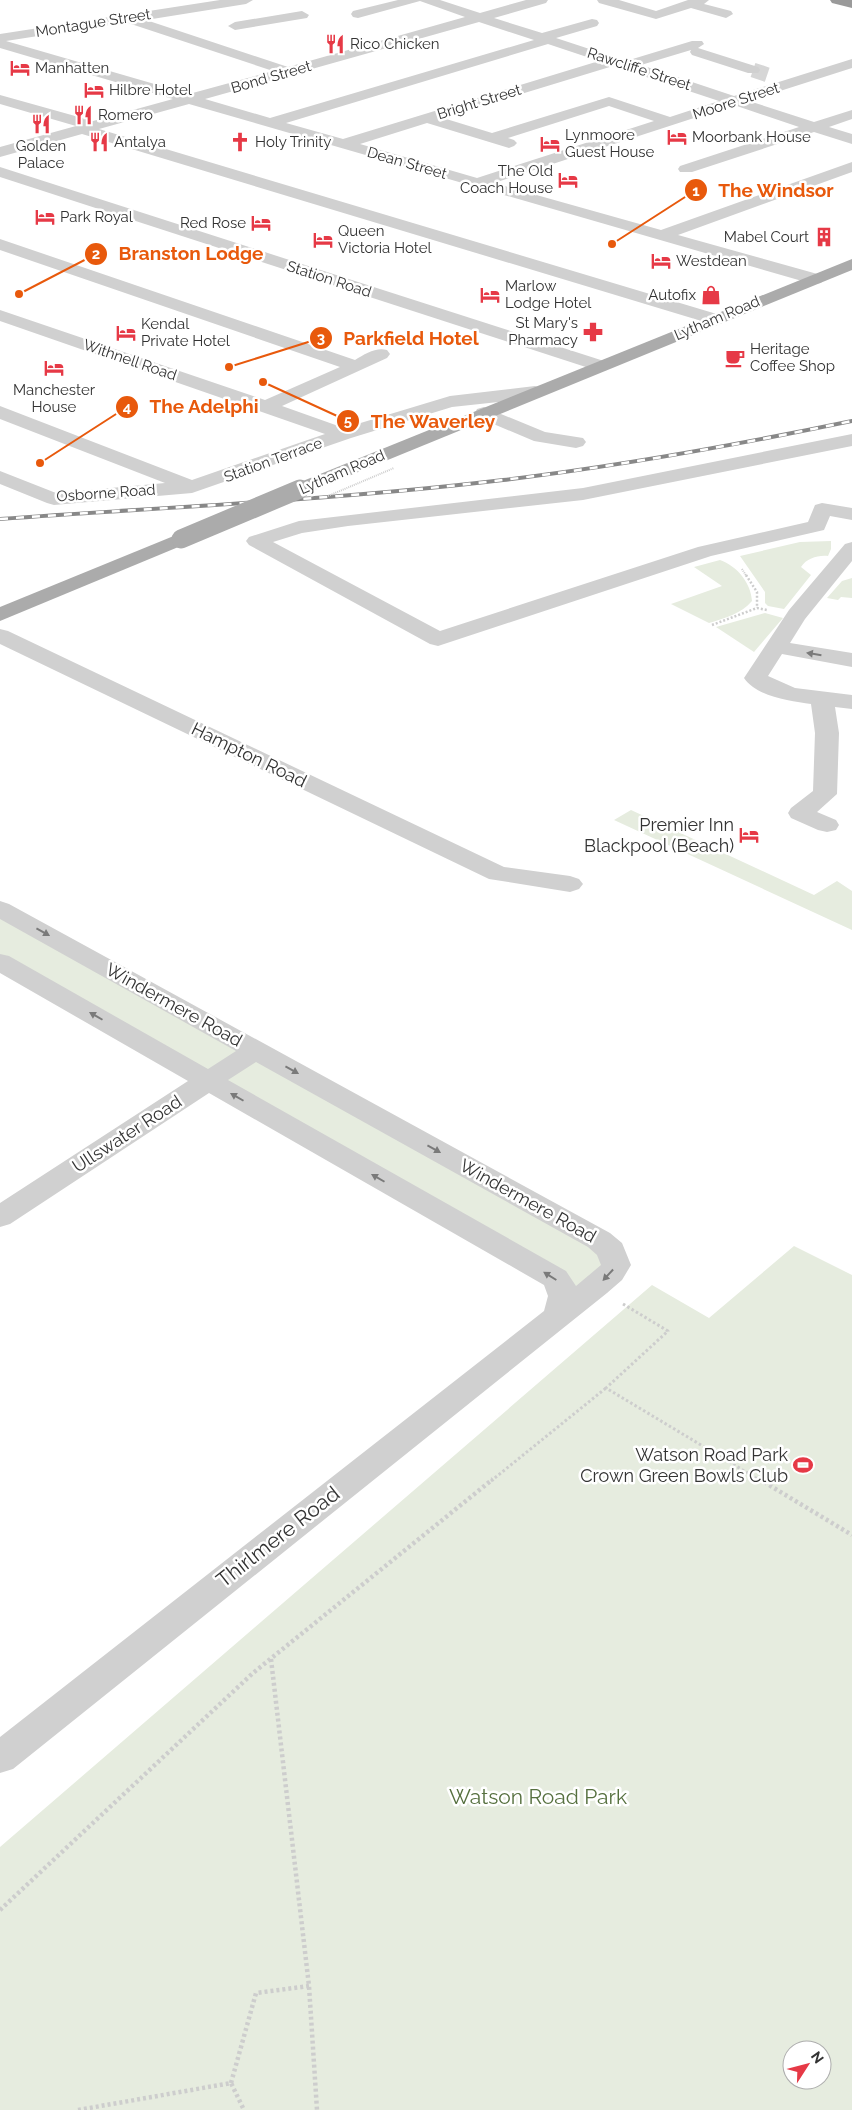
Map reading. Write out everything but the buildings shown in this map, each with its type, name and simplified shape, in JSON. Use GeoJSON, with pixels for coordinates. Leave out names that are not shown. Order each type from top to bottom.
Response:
{"type":"FeatureCollection","features":[{"type":"Feature","properties":{"kind":"highway"},"geometry":{"type":"LineString","coordinates":[[837,0],[852,4]]}},
{"type":"Feature","properties":{"kind":"main road","name":"Lytham Road"},"geometry":{"type":"LineString","coordinates":[[0,615],[493,409],[852,264]]}},
{"type":"Feature","properties":{"kind":"street","name":"Montague Street"},"geometry":{"type":"LineString","coordinates":[[2,31],[21,34],[246,0]]}},
{"type":"Feature","properties":{"kind":"street"},"geometry":{"type":"LineString","coordinates":[[358,14],[414,0]]}},
{"type":"Feature","properties":{"kind":"street","name":"Rawcliffe Street"},"geometry":{"type":"LineString","coordinates":[[426,0],[852,139]]}},
{"type":"Feature","properties":{"kind":"street","name":"Bond Street"},"geometry":{"type":"LineString","coordinates":[[0,152],[541,0]]}},
{"type":"Feature","properties":{"kind":"street"},"geometry":{"type":"LineString","coordinates":[[604,0],[651,13]]}},
{"type":"Feature","properties":{"kind":"street"},"geometry":{"type":"LineString","coordinates":[[620,19],[697,2],[726,14]]}},
{"type":"Feature","properties":{"kind":"street"},"geometry":{"type":"LineString","coordinates":[[285,5],[307,21]]}},
{"type":"Feature","properties":{"kind":"street"},"geometry":{"type":"LineString","coordinates":[[127,18],[290,72]]}},
{"type":"Feature","properties":{"kind":"street"},"geometry":{"type":"LineString","coordinates":[[235,26],[307,21]]}},
{"type":"Feature","properties":{"kind":"street"},"geometry":{"type":"LineString","coordinates":[[274,34],[307,21]]}},
{"type":"Feature","properties":{"kind":"street"},"geometry":{"type":"LineString","coordinates":[[270,123],[592,23]]}},
{"type":"Feature","properties":{"kind":"street","name":"Dean Street"},"geometry":{"type":"LineString","coordinates":[[0,44],[660,236],[815,279]]}},
{"type":"Feature","properties":{"kind":"street","name":"Bright Street"},"geometry":{"type":"LineString","coordinates":[[344,144],[426,118],[621,63],[697,48],[753,70]]}},
{"type":"Feature","properties":{"kind":"street","name":"Moore Street"},"geometry":{"type":"LineString","coordinates":[[477,183],[852,63]]}},
{"type":"Feature","properties":{"kind":"street"},"geometry":{"type":"LineString","coordinates":[[774,77],[794,83]]}},
{"type":"Feature","properties":{"kind":"street"},"geometry":{"type":"LineString","coordinates":[[0,99],[88,128],[714,319]]}},
{"type":"Feature","properties":{"kind":"street"},"geometry":{"type":"LineString","coordinates":[[492,138],[609,101],[671,122]]}},
{"type":"Feature","properties":{"kind":"street"},"geometry":{"type":"LineString","coordinates":[[686,169],[852,114]]}},
{"type":"Feature","properties":{"kind":"street"},"geometry":{"type":"LineString","coordinates":[[426,118],[558,157]]}},
{"type":"Feature","properties":{"kind":"street"},"geometry":{"type":"LineString","coordinates":[[660,236],[852,167]]}},
{"type":"Feature","properties":{"kind":"street","name":"Station Road"},"geometry":{"type":"LineString","coordinates":[[0,172],[601,366]]}},
{"type":"Feature","properties":{"kind":"street"},"geometry":{"type":"LineString","coordinates":[[0,244],[356,366]]}},
{"type":"Feature","properties":{"kind":"street","name":"Withnell Road"},"geometry":{"type":"LineString","coordinates":[[0,315],[344,434]]}},
{"type":"Feature","properties":{"kind":"street"},"geometry":{"type":"LineString","coordinates":[[265,407],[381,354]]}},
{"type":"Feature","properties":{"kind":"street","name":"Station Terrace"},"geometry":{"type":"LineString","coordinates":[[215,480],[344,434],[450,402],[536,392]]}},
{"type":"Feature","properties":{"kind":"street"},"geometry":{"type":"LineString","coordinates":[[0,412],[192,487]]}},
{"type":"Feature","properties":{"kind":"street"},"geometry":{"type":"LineString","coordinates":[[852,440],[583,494],[299,527],[256,541],[438,639],[720,548],[817,526],[822,509],[852,514]]}},
{"type":"Feature","properties":{"kind":"street","name":"Osborne Road"},"geometry":{"type":"LineString","coordinates":[[0,476],[54,499],[192,487],[215,480]]}},
{"type":"Feature","properties":{"kind":"street"},"geometry":{"type":"LineString","coordinates":[[852,548],[845,568],[797,615],[777,648],[755,678],[783,690],[822,699],[852,702]]}},
{"type":"Feature","properties":{"kind":"street","name":"Hampton Road"},"geometry":{"type":"LineString","coordinates":[[0,636],[498,874],[570,884]]}},
{"type":"Feature","properties":{"kind":"street"},"geometry":{"type":"LineString","coordinates":[[777,648],[852,660]]}},
{"type":"Feature","properties":{"kind":"street"},"geometry":{"type":"LineString","coordinates":[[822,699],[827,733],[828,768],[825,794],[800,813],[827,825]]}},
{"type":"Feature","properties":{"kind":"street","name":"Windermere Road"},"geometry":{"type":"LineString","coordinates":[[0,909],[599,1240],[610,1250],[616,1265],[611,1273],[596,1286],[556,1316]]}},
{"type":"Feature","properties":{"kind":"street"},"geometry":{"type":"LineString","coordinates":[[0,962],[554,1278],[562,1285],[564,1293],[563,1304],[556,1316]]}},
{"type":"Feature","properties":{"kind":"street","name":"Ullswater Road"},"geometry":{"type":"LineString","coordinates":[[0,1217],[255,1050]]}},
{"type":"Feature","properties":{"kind":"street","name":"Thirlmere Road"},"geometry":{"type":"LineString","coordinates":[[0,1758],[556,1316]]}},
{"type":"Feature","properties":{"kind":"path"},"geometry":{"type":"LineString","coordinates":[[720,548],[732,556],[757,592],[756,608]]}},
{"type":"Feature","properties":{"kind":"path"},"geometry":{"type":"LineString","coordinates":[[712,625],[756,608],[774,611]]}},
{"type":"Feature","properties":{"kind":"path"},"geometry":{"type":"LineString","coordinates":[[0,1910],[271,1659],[606,1388],[668,1331],[596,1286]]}},
{"type":"Feature","properties":{"kind":"path"},"geometry":{"type":"LineString","coordinates":[[606,1388],[852,1535]]}},
{"type":"Feature","properties":{"kind":"path"},"geometry":{"type":"LineString","coordinates":[[271,1659],[309,1986],[317,2110]]}},
{"type":"Feature","properties":{"kind":"path"},"geometry":{"type":"LineString","coordinates":[[244,2110],[231,2083],[256,1993],[309,1986]]}},
{"type":"Feature","properties":{"kind":"path"},"geometry":{"type":"LineString","coordinates":[[78,2110],[231,2083]]}},
{"type":"Feature","properties":{"kind":"green space"},"geometry":{"type":"Polygon","coordinates":[[[831,541],[831,549],[828,556],[813,558],[806,561],[801,567],[811,575],[784,609],[768,606],[765,603],[765,592],[740,556],[800,542],[831,541]]]}},
{"type":"Feature","properties":{"kind":"green space"},"geometry":{"type":"Polygon","coordinates":[[[720,560],[732,566],[746,582],[752,601],[748,605],[732,615],[709,623],[671,604],[722,586],[694,567],[720,560]]]}},
{"type":"Feature","properties":{"kind":"green space"},"geometry":{"type":"Polygon","coordinates":[[[852,578],[852,598],[841,597],[838,600],[827,598],[842,581],[852,578]]]}},
{"type":"Feature","properties":{"kind":"green space"},"geometry":{"type":"Polygon","coordinates":[[[765,613],[783,618],[754,652],[716,627],[765,613]]]}},
{"type":"Feature","properties":{"kind":"green space"},"geometry":{"type":"Polygon","coordinates":[[[631,810],[814,895],[837,881],[852,891],[852,930],[614,820],[631,810]]]}},
{"type":"Feature","properties":{"kind":"green space"},"geometry":{"type":"Polygon","coordinates":[[[0,909],[599,1240],[616,1265],[564,1293],[0,962],[0,909]]]}},
{"type":"Feature","properties":{"kind":"green space","name":"Watson Road Park"},"geometry":{"type":"Polygon","coordinates":[[[794,1246],[852,1275],[852,2110],[0,2110],[0,1847],[652,1285],[709,1318],[794,1246]]]}},
{"type":"Feature","properties":{"kind":"tunnel"},"geometry":{"type":"LineString","coordinates":[[753,70],[774,77]]}},
{"type":"Feature","properties":{"kind":"railway"},"geometry":{"type":"LineString","coordinates":[[0,519],[315,498],[503,480],[678,454],[852,421]]}},
{"type":"Feature","properties":{"kind":"place","name":"Rico Chicken"},"geometry":{"type":"Point","coordinates":[335,44]}},
{"type":"Feature","properties":{"kind":"place","name":"Manhatten"},"geometry":{"type":"Point","coordinates":[20,68]}},
{"type":"Feature","properties":{"kind":"place","name":"Hilbre Hotel"},"geometry":{"type":"Point","coordinates":[94,90]}},
{"type":"Feature","properties":{"kind":"place","name":"Romero"},"geometry":{"type":"Point","coordinates":[83,115]}},
{"type":"Feature","properties":{"kind":"place","name":"Golden Palace"},"geometry":{"type":"Point","coordinates":[41,124]}},
{"type":"Feature","properties":{"kind":"place","name":"Moorbank House"},"geometry":{"type":"Point","coordinates":[677,137]}},
{"type":"Feature","properties":{"kind":"place","name":"Antalya"},"geometry":{"type":"Point","coordinates":[99,142]}},
{"type":"Feature","properties":{"kind":"place","name":"Holy Trinity"},"geometry":{"type":"Point","coordinates":[240,142]}},
{"type":"Feature","properties":{"kind":"place","name":"Lynmoore Guest House"},"geometry":{"type":"Point","coordinates":[550,144]}},
{"type":"Feature","properties":{"kind":"place","name":"The Old Coach House"},"geometry":{"type":"Point","coordinates":[568,180]}},
{"type":"Feature","properties":{"kind":"place","name":"Park Royal"},"geometry":{"type":"Point","coordinates":[45,217]}},
{"type":"Feature","properties":{"kind":"place","name":"Red Rose"},"geometry":{"type":"Point","coordinates":[261,223]}},
{"type":"Feature","properties":{"kind":"place","name":"Mabel Court"},"geometry":{"type":"Point","coordinates":[824,237]}},
{"type":"Feature","properties":{"kind":"place","name":"Queen Victoria Hotel"},"geometry":{"type":"Point","coordinates":[323,240]}},
{"type":"Feature","properties":{"kind":"place","name":"The Windsor"},"geometry":{"type":"Point","coordinates":[612,244]}},
{"type":"Feature","properties":{"kind":"place","name":"Westdean"},"geometry":{"type":"Point","coordinates":[661,261]}},
{"type":"Feature","properties":{"kind":"place","name":"Branston Lodge"},"geometry":{"type":"Point","coordinates":[19,294]}},
{"type":"Feature","properties":{"kind":"place","name":"Marlow Lodge Hotel"},"geometry":{"type":"Point","coordinates":[490,295]}},
{"type":"Feature","properties":{"kind":"place","name":"Autofix"},"geometry":{"type":"Point","coordinates":[711,295]}},
{"type":"Feature","properties":{"kind":"place","name":"St Mary's Pharmacy"},"geometry":{"type":"Point","coordinates":[593,332]}},
{"type":"Feature","properties":{"kind":"place","name":"Kendal Private Hotel"},"geometry":{"type":"Point","coordinates":[126,333]}},
{"type":"Feature","properties":{"kind":"place","name":"Heritage Coffee Shop"},"geometry":{"type":"Point","coordinates":[735,358]}},
{"type":"Feature","properties":{"kind":"place","name":"Parkfield Hotel"},"geometry":{"type":"Point","coordinates":[229,367]}},
{"type":"Feature","properties":{"kind":"place","name":"Manchester House"},"geometry":{"type":"Point","coordinates":[54,368]}},
{"type":"Feature","properties":{"kind":"place","name":"The Waverley"},"geometry":{"type":"Point","coordinates":[263,382]}},
{"type":"Feature","properties":{"kind":"place","name":"The Adelphi"},"geometry":{"type":"Point","coordinates":[40,463]}},
{"type":"Feature","properties":{"kind":"place","name":"Premier Inn Blackpool (Beach)"},"geometry":{"type":"Point","coordinates":[749,835]}},
{"type":"Feature","properties":{"kind":"place","name":"Watson Road Park Crown Green Bowls Club"},"geometry":{"type":"Point","coordinates":[803,1465]}}]}
